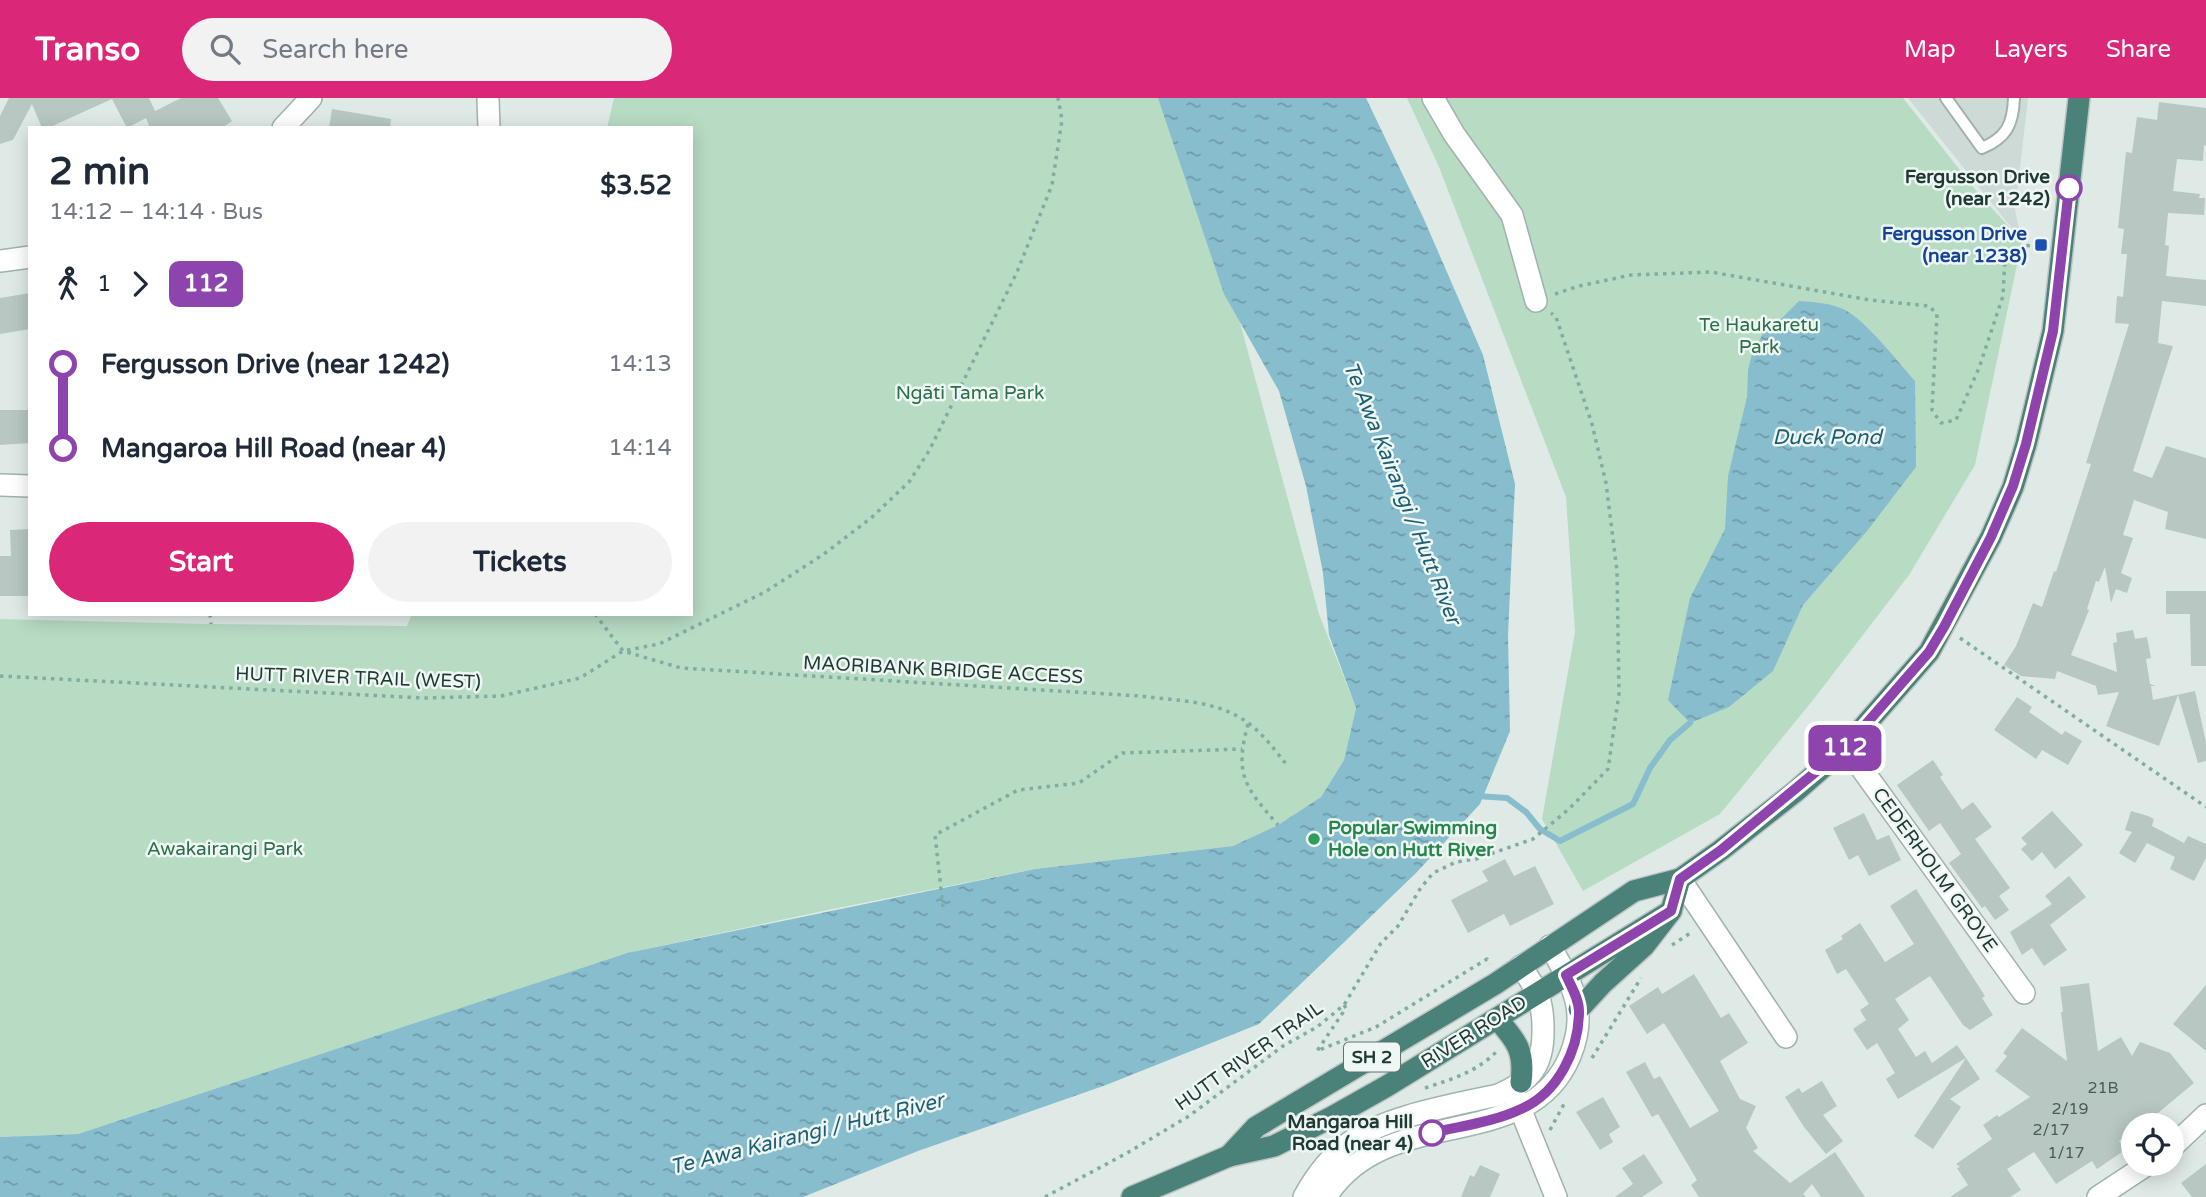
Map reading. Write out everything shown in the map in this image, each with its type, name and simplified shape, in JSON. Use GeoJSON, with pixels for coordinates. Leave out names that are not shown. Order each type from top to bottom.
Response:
{"type":"FeatureCollection","features":[{"type":"Feature","properties":{"kind":"highway","name":"SH 2"},"geometry":{"type":"LineString","coordinates":[[1521,966],[1634,891],[1680,879],[1721,850],[1846,747],[1929,652],[1991,537],[2013,486],[2041,387],[2053,331],[2079,98]]}},
{"type":"Feature","properties":{"kind":"highway"},"geometry":{"type":"LineString","coordinates":[[1579,1009],[1644,946],[1671,911],[1680,879]]}},
{"type":"Feature","properties":{"kind":"highway","name":"SH 2"},"geometry":{"type":"LineString","coordinates":[[1566,975],[1671,911]]}},
{"type":"Feature","properties":{"kind":"highway","name":"RIVER ROAD"},"geometry":{"type":"LineString","coordinates":[[1229,1156],[1256,1127],[1521,966]]}},
{"type":"Feature","properties":{"kind":"highway","name":"RIVER ROAD"},"geometry":{"type":"LineString","coordinates":[[1132,1197],[1229,1156],[1274,1146],[1332,1117],[1566,975]]}},
{"type":"Feature","properties":{"kind":"highway"},"geometry":{"type":"LineString","coordinates":[[1497,1019],[1521,1051],[1523,1066],[1517,1086]]}},
{"type":"Feature","properties":{"kind":"street"},"geometry":{"type":"LineString","coordinates":[[285,126],[311,98]]}},
{"type":"Feature","properties":{"kind":"street"},"geometry":{"type":"LineString","coordinates":[[488,98],[489,126]]}},
{"type":"Feature","properties":{"kind":"street"},"geometry":{"type":"LineString","coordinates":[[1433,98],[1454,134],[1512,215],[1536,301]]}},
{"type":"Feature","properties":{"kind":"street"},"geometry":{"type":"LineString","coordinates":[[0,261],[28,257]]}},
{"type":"Feature","properties":{"kind":"street"},"geometry":{"type":"LineString","coordinates":[[0,485],[28,486]]}},
{"type":"Feature","properties":{"kind":"street","name":"CEDERHOLM GROVE"},"geometry":{"type":"LineString","coordinates":[[1846,747],[2024,993]]}},
{"type":"Feature","properties":{"kind":"street"},"geometry":{"type":"LineString","coordinates":[[1680,879],[1786,1037]]}},
{"type":"Feature","properties":{"kind":"street"},"geometry":{"type":"LineString","coordinates":[[1326,1197],[1354,1165],[1380,1149],[1411,1138],[1520,1110],[1548,1091],[1561,1073],[1572,1050],[1579,1009],[1566,975],[1550,946]]}},
{"type":"Feature","properties":{"kind":"street"},"geometry":{"type":"LineString","coordinates":[[1304,1197],[1320,1171],[1348,1144],[1364,1134],[1406,1118],[1517,1086],[1536,1069],[1542,1053],[1542,1009],[1521,966]]}},
{"type":"Feature","properties":{"kind":"street"},"geometry":{"type":"LineString","coordinates":[[1517,1086],[1520,1110],[1556,1197]]}},
{"type":"Feature","properties":{"kind":"street"},"geometry":{"type":"LineString","coordinates":[[2184,1136],[2206,1115]]}},
{"type":"Feature","properties":{"kind":"street"},"geometry":{"type":"LineString","coordinates":[[2098,1197],[2130,1176]]}},
{"type":"Feature","properties":{"kind":"lane"},"geometry":{"type":"LineString","coordinates":[[1946,98],[1982,148],[1996,142],[2009,128],[2014,98]]}},
{"type":"Feature","properties":{"kind":"path","name":"HUTT RIVER TRAIL (WEST)"},"geometry":{"type":"LineString","coordinates":[[0,676],[424,698],[501,696],[580,678],[623,651],[659,644],[765,593],[824,554],[871,518],[909,482],[945,420],[1017,272],[1052,185],[1062,120],[1058,98]]}},
{"type":"Feature","properties":{"kind":"path"},"geometry":{"type":"LineString","coordinates":[[1536,301],[1580,286],[1631,275],[1711,272],[1870,300],[1928,306],[1937,314],[1932,410],[1941,423],[1956,420],[1979,368],[2003,296],[2005,257],[2035,244]]}},
{"type":"Feature","properties":{"kind":"path","name":"HUTT RIVER TRAIL"},"geometry":{"type":"LineString","coordinates":[[1045,1197],[1189,1116],[1292,1041],[1317,1027],[1344,1004],[1381,943],[1398,926],[1419,889],[1433,873],[1456,862],[1476,859],[1533,839],[1608,769],[1619,694],[1617,571],[1606,483],[1592,425],[1556,317],[1536,301]]}},
{"type":"Feature","properties":{"kind":"path"},"geometry":{"type":"LineString","coordinates":[[210,616],[211,624]]}},
{"type":"Feature","properties":{"kind":"path"},"geometry":{"type":"LineString","coordinates":[[597,616],[623,651]]}},
{"type":"Feature","properties":{"kind":"path"},"geometry":{"type":"LineString","coordinates":[[1944,627],[2206,807]]}},
{"type":"Feature","properties":{"kind":"path","name":"MAORIBANK BRIDGE ACCESS"},"geometry":{"type":"LineString","coordinates":[[623,651],[681,668],[1140,696],[1210,706],[1231,713],[1248,724],[1268,741],[1286,764]]}},
{"type":"Feature","properties":{"kind":"path"},"geometry":{"type":"LineString","coordinates":[[1248,724],[1241,766],[1247,785],[1278,825]]}},
{"type":"Feature","properties":{"kind":"path"},"geometry":{"type":"LineString","coordinates":[[943,907],[935,835],[1018,790],[1079,783],[1122,752],[1242,748]]}},
{"type":"Feature","properties":{"kind":"path"},"geometry":{"type":"LineString","coordinates":[[1663,952],[1708,920]]}},
{"type":"Feature","properties":{"kind":"path"},"geometry":{"type":"LineString","coordinates":[[1344,1004],[1346,1007],[1317,1051],[1376,1027],[1487,959]]}},
{"type":"Feature","properties":{"kind":"path"},"geometry":{"type":"LineString","coordinates":[[1587,1066],[1646,969]]}},
{"type":"Feature","properties":{"kind":"path"},"geometry":{"type":"LineString","coordinates":[[1531,1137],[1553,1129],[1553,1122],[1567,1099]]}},
{"type":"Feature","properties":{"kind":"shaded area"},"geometry":{"type":"Polygon","coordinates":[[[1908,98],[2028,98],[2015,211],[2022,241],[1908,98]]]}},
{"type":"Feature","properties":{"kind":"green space"},"geometry":{"type":"Polygon","coordinates":[[[614,98],[1177,98],[1319,614],[1356,708],[1344,760],[1321,797],[1278,825],[1233,846],[1035,869],[627,953],[78,1134],[0,1137],[0,619],[407,626],[411,616],[693,616],[693,126],[607,126],[614,98]]]}},
{"type":"Feature","properties":{"kind":"green space","name":"Te Haukaretu Park"},"geometry":{"type":"Polygon","coordinates":[[[1407,98],[1903,98],[1978,193],[2022,241],[1975,465],[1909,575],[1813,700],[1720,814],[1583,891],[1542,819],[1575,632],[1566,497],[1439,167],[1407,98]]]}},
{"type":"Feature","properties":{"kind":"water","name":"Te Awa Kairangi / Hutt River"},"geometry":{"type":"Polygon","coordinates":[[[1158,98],[1366,98],[1423,217],[1483,355],[1515,484],[1508,635],[1510,731],[1480,804],[1416,873],[1259,1024],[1106,1085],[918,1151],[803,1197],[0,1197],[0,1137],[78,1134],[627,953],[1035,869],[1233,846],[1278,825],[1321,797],[1344,760],[1356,708],[1329,635],[1323,573],[1306,486],[1279,391],[1224,294],[1158,98]]]}},
{"type":"Feature","properties":{"kind":"water","name":"Duck Pond"},"geometry":{"type":"Polygon","coordinates":[[[1799,301],[1832,305],[1852,314],[1915,381],[1916,467],[1867,531],[1803,605],[1773,671],[1729,707],[1690,723],[1668,700],[1690,598],[1725,529],[1728,476],[1747,397],[1748,370],[1752,354],[1765,330],[1799,301]]]}},
{"type":"Feature","properties":{"kind":"building"},"geometry":{"type":"Polygon","coordinates":[[[9,98],[149,98],[155,111],[181,98],[218,98],[232,121],[225,126],[149,126],[146,118],[126,126],[112,99],[52,126],[41,126],[32,104],[13,140],[0,144],[0,116],[9,98]]]}},
{"type":"Feature","properties":{"kind":"building"},"geometry":{"type":"Polygon","coordinates":[[[2159,102],[2206,108],[2206,146],[2204,145],[2203,161],[2177,159],[2173,191],[2200,194],[2199,198],[2205,198],[2204,215],[2168,213],[2165,245],[2169,246],[2166,276],[2206,280],[2206,306],[2162,301],[2158,343],[2173,346],[2133,471],[2152,478],[2166,446],[2206,458],[2206,539],[2165,529],[2168,512],[2134,500],[2123,535],[2133,538],[2121,573],[2132,578],[2127,593],[2116,589],[2111,603],[2105,567],[2099,582],[2096,581],[2087,609],[2089,610],[2071,655],[2117,672],[2113,643],[2117,642],[2116,633],[2133,630],[2135,639],[2147,637],[2151,658],[2146,659],[2150,684],[2156,686],[2151,686],[2153,700],[2195,691],[2206,743],[2206,761],[2198,763],[2178,695],[2159,746],[2106,726],[2119,692],[2098,695],[2096,686],[2057,671],[2055,679],[2021,676],[2004,665],[2016,646],[2033,603],[2042,607],[2091,464],[2086,463],[2129,324],[2115,323],[2117,296],[2123,297],[2127,254],[2121,254],[2124,229],[2118,228],[2126,152],[2132,153],[2137,117],[2157,120],[2159,102]]]}},
{"type":"Feature","properties":{"kind":"building"},"geometry":{"type":"Polygon","coordinates":[[[332,109],[391,119],[390,126],[329,126],[332,109]]]}},
{"type":"Feature","properties":{"kind":"building"},"geometry":{"type":"Polygon","coordinates":[[[28,293],[28,329],[0,334],[0,298],[28,293]]]}},
{"type":"Feature","properties":{"kind":"building"},"geometry":{"type":"Polygon","coordinates":[[[0,410],[28,410],[28,443],[0,445],[0,410]]]}},
{"type":"Feature","properties":{"kind":"building"},"geometry":{"type":"Polygon","coordinates":[[[28,529],[28,596],[0,596],[0,556],[11,556],[10,530],[28,529]]]}},
{"type":"Feature","properties":{"kind":"building"},"geometry":{"type":"Polygon","coordinates":[[[2166,591],[2206,591],[2206,666],[2191,666],[2190,614],[2166,614],[2166,591]]]}},
{"type":"Feature","properties":{"kind":"building"},"geometry":{"type":"Polygon","coordinates":[[[2017,697],[2032,707],[2029,712],[2062,735],[2065,731],[2082,741],[2068,765],[2042,750],[2036,759],[1994,730],[2017,697]]]}},
{"type":"Feature","properties":{"kind":"building"},"geometry":{"type":"Polygon","coordinates":[[[1933,760],[1943,775],[1940,777],[1962,810],[1973,802],[1992,827],[1975,839],[2010,888],[1999,896],[2009,910],[1995,920],[1985,906],[1982,908],[1949,863],[1961,854],[1940,823],[1929,831],[1897,785],[1933,760]]]}},
{"type":"Feature","properties":{"kind":"building"},"geometry":{"type":"Polygon","coordinates":[[[2052,811],[2083,845],[2055,869],[2042,852],[2032,861],[2021,849],[2027,844],[2021,838],[2052,811]]]}},
{"type":"Feature","properties":{"kind":"building"},"geometry":{"type":"Polygon","coordinates":[[[2131,811],[2154,819],[2152,826],[2184,843],[2188,836],[2206,844],[2206,858],[2194,881],[2170,869],[2175,857],[2147,843],[2135,863],[2119,853],[2132,832],[2125,830],[2131,811]]]}},
{"type":"Feature","properties":{"kind":"building"},"geometry":{"type":"Polygon","coordinates":[[[1864,813],[1877,840],[1889,835],[1901,860],[1869,876],[1858,855],[1849,860],[1833,828],[1864,813]]]}},
{"type":"Feature","properties":{"kind":"building"},"geometry":{"type":"Polygon","coordinates":[[[1505,859],[1514,876],[1535,866],[1554,904],[1510,926],[1504,914],[1468,933],[1451,900],[1488,881],[1482,871],[1505,859]]]}},
{"type":"Feature","properties":{"kind":"building"},"geometry":{"type":"Polygon","coordinates":[[[2069,876],[2086,897],[2050,925],[2067,950],[2044,966],[2032,948],[2022,955],[2010,932],[2052,904],[2045,896],[2069,876]]]}},
{"type":"Feature","properties":{"kind":"building"},"geometry":{"type":"Polygon","coordinates":[[[1916,889],[1985,996],[1982,998],[1993,1015],[1970,1030],[1963,1025],[1930,976],[1895,999],[1909,1020],[1898,1029],[1916,1057],[1925,1051],[1932,1063],[1957,1045],[1966,1058],[1898,1099],[1886,1079],[1895,1073],[1877,1043],[1867,1050],[1853,1029],[1866,1020],[1860,1010],[1869,1004],[1846,969],[1837,974],[1825,950],[1843,939],[1841,936],[1860,923],[1885,962],[1914,944],[1890,906],[1916,889]]]}},
{"type":"Feature","properties":{"kind":"building"},"geometry":{"type":"Polygon","coordinates":[[[1694,974],[1721,1018],[1729,1013],[1748,1043],[1720,1061],[1740,1099],[1756,1106],[1746,1128],[1758,1148],[1753,1151],[1790,1183],[1835,1152],[1865,1197],[1821,1197],[1812,1184],[1803,1194],[1806,1197],[1699,1197],[1691,1185],[1697,1180],[1658,1114],[1652,1117],[1626,1072],[1645,1062],[1654,1079],[1660,1076],[1690,1128],[1719,1111],[1664,1023],[1647,1034],[1629,1006],[1658,987],[1662,994],[1694,974]]]}},
{"type":"Feature","properties":{"kind":"building"},"geometry":{"type":"Polygon","coordinates":[[[2089,983],[2098,1051],[2121,1037],[2132,1056],[2140,1042],[2170,1053],[2194,1083],[2158,1113],[2121,1113],[2121,1153],[2097,1169],[2092,1161],[2056,1184],[2034,1152],[2007,1169],[2021,1190],[2010,1197],[1950,1197],[1968,1185],[1956,1164],[1992,1139],[1983,1125],[2030,1097],[1995,1071],[2007,1056],[2003,1053],[2022,1028],[2067,1061],[2060,987],[2089,983]]]}},
{"type":"Feature","properties":{"kind":"building"},"geometry":{"type":"Polygon","coordinates":[[[2206,985],[2206,1051],[2173,1024],[2206,985]]]}},
{"type":"Feature","properties":{"kind":"building"},"geometry":{"type":"Polygon","coordinates":[[[1966,1058],[1980,1079],[1950,1099],[1961,1107],[1933,1149],[1914,1136],[1966,1058]]]}},
{"type":"Feature","properties":{"kind":"building"},"geometry":{"type":"Polygon","coordinates":[[[1822,1081],[1837,1106],[1823,1115],[1843,1141],[1826,1154],[1785,1097],[1799,1088],[1802,1093],[1822,1081]]]}},
{"type":"Feature","properties":{"kind":"building"},"geometry":{"type":"Polygon","coordinates":[[[1603,1097],[1620,1127],[1609,1134],[1613,1142],[1600,1150],[1576,1112],[1603,1097]]]}},
{"type":"Feature","properties":{"kind":"building"},"geometry":{"type":"Polygon","coordinates":[[[1644,1154],[1663,1183],[1642,1197],[1615,1197],[1633,1184],[1622,1168],[1644,1154]]]}},
{"type":"Feature","properties":{"kind":"building"},"geometry":{"type":"Polygon","coordinates":[[[2206,1164],[2206,1197],[2192,1197],[2181,1183],[2206,1164]]]}},
{"type":"Feature","properties":{"kind":"building"},"geometry":{"type":"Polygon","coordinates":[[[1480,1165],[1500,1174],[1490,1197],[1461,1197],[1470,1175],[1474,1177],[1480,1165]]]}},
{"type":"Feature","properties":{"kind":"waterway"},"geometry":{"type":"LineString","coordinates":[[1477,796],[1507,798],[1526,812],[1540,829],[1560,841],[1633,804],[1650,768],[1670,740],[1690,723]]}},
{"type":"Feature","properties":{"kind":"bus line","name":"112"},"geometry":{"type":"LineString","coordinates":[[1432,1133],[1520,1110],[1548,1091],[1566,1065],[1576,1031],[1579,1009],[1566,975],[1671,911],[1680,879],[1796,791],[1846,747],[1929,652],[1991,537],[2013,486],[2026,444],[2053,331],[2069,188]]}},
{"type":"Feature","properties":{"kind":"place","name":"Fergusson Drive (near 1242)"},"geometry":{"type":"Point","coordinates":[2069,188]}},
{"type":"Feature","properties":{"kind":"place","name":"Fergusson Drive (near 1238)"},"geometry":{"type":"Point","coordinates":[2041,245]}},
{"type":"Feature","properties":{"kind":"place","name":"Popular Swimming Hole on Hutt River"},"geometry":{"type":"Point","coordinates":[1314,839]}},
{"type":"Feature","properties":{"kind":"place","name":"Mangaroa Hill Road (near 4)"},"geometry":{"type":"Point","coordinates":[1432,1133]}},
{"type":"Feature","properties":{"kind":"park label","name":"Ngāti Tama Park"},"geometry":{"type":"Point","coordinates":[970,393]}},
{"type":"Feature","properties":{"kind":"park label","name":"Awakairangi Park"},"geometry":{"type":"Point","coordinates":[225,849]}}]}
